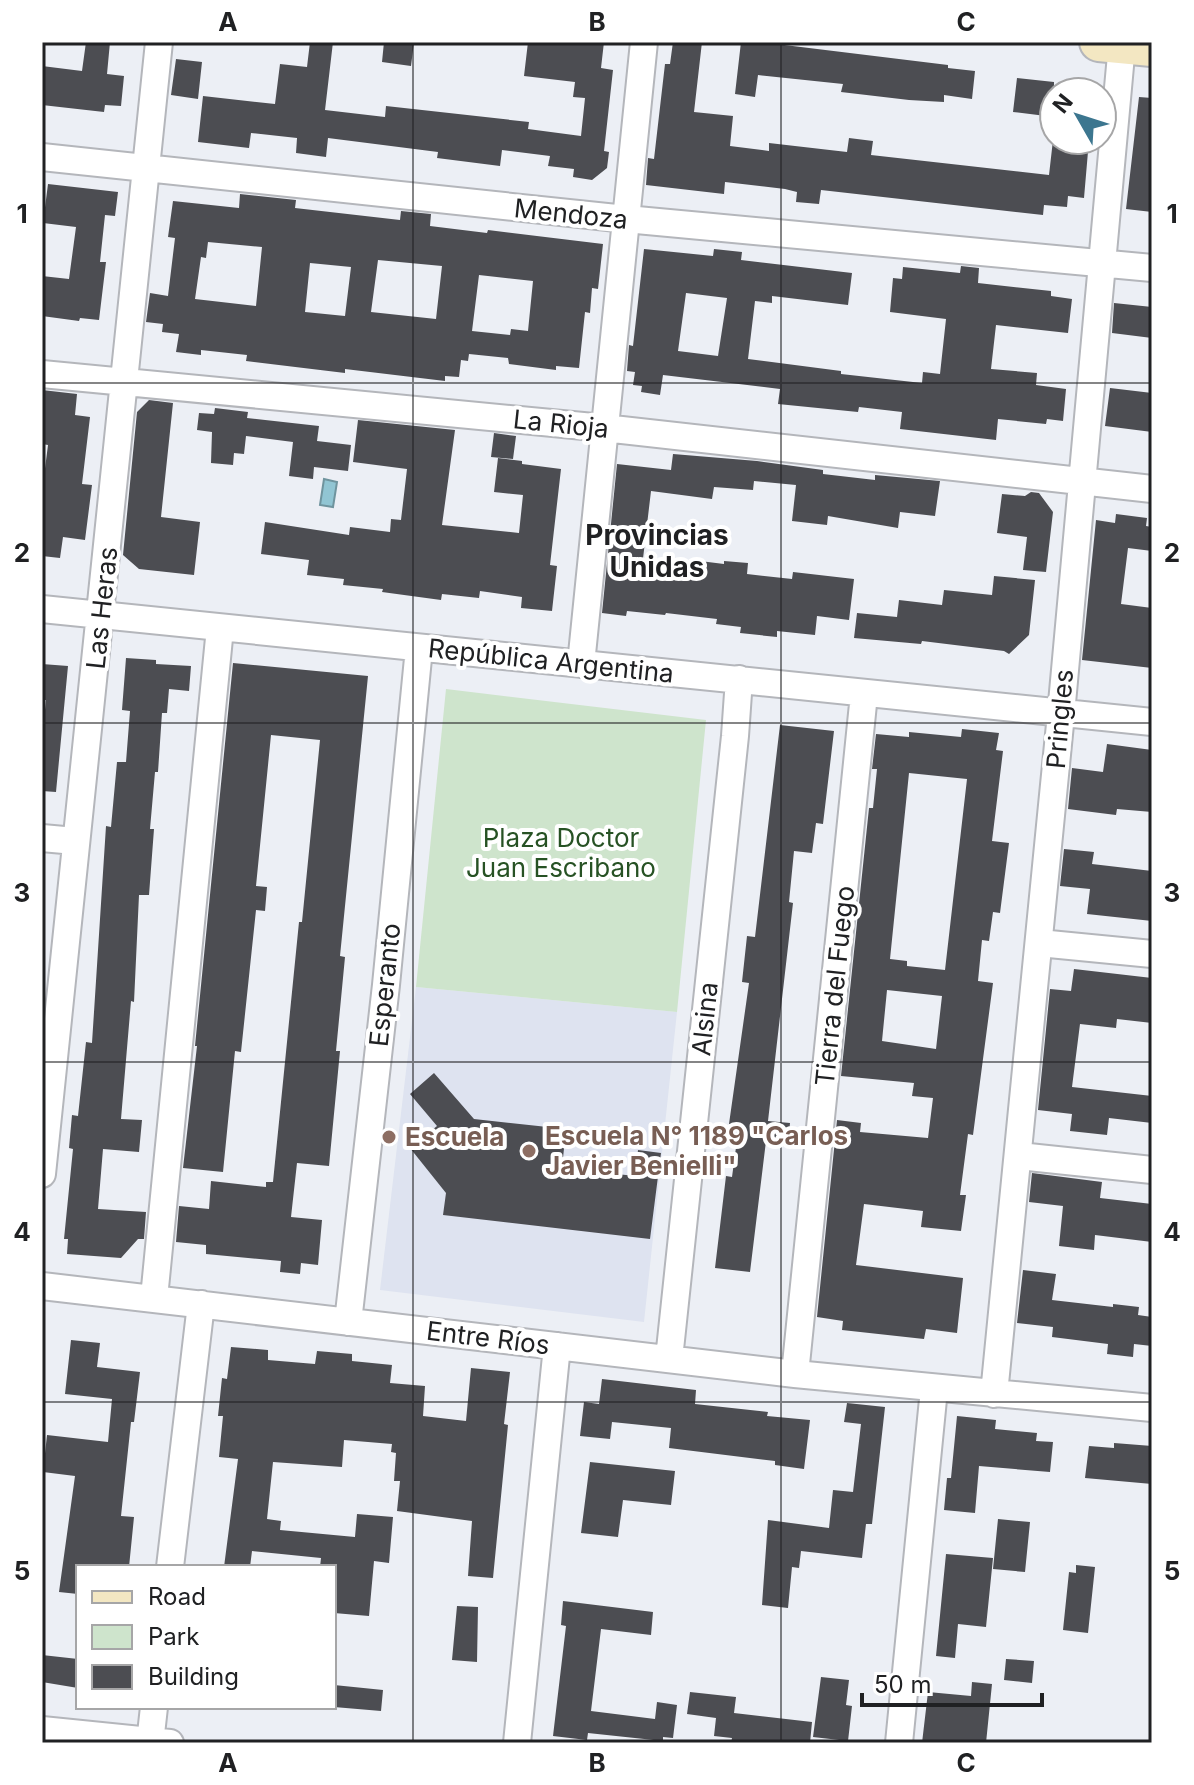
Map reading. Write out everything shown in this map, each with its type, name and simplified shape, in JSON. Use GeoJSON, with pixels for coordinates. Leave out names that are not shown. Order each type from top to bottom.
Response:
{"type":"FeatureCollection","features":[{"type":"Feature","properties":{"kind":"street","name":"Las Heras"},"geometry":{"type":"LineString","coordinates":[[42,1174],[48,1056],[102,615],[159,42]]}},
{"type":"Feature","properties":{"kind":"street"},"geometry":{"type":"LineString","coordinates":[[581,664],[644,42]]}},
{"type":"Feature","properties":{"kind":"street","name":"Pringles"},"geometry":{"type":"LineString","coordinates":[[994,1394],[1124,44]]}},
{"type":"Feature","properties":{"kind":"street","name":"Mendoza"},"geometry":{"type":"LineString","coordinates":[[42,157],[626,219],[1152,268]]}},
{"type":"Feature","properties":{"kind":"street","name":"La Rioja"},"geometry":{"type":"LineString","coordinates":[[42,374],[604,428],[1152,489]]}},
{"type":"Feature","properties":{"kind":"street","name":"República Argentina"},"geometry":{"type":"LineString","coordinates":[[42,609],[1152,722]]}},
{"type":"Feature","properties":{"kind":"street"},"geometry":{"type":"LineString","coordinates":[[154,1298],[220,628]]}},
{"type":"Feature","properties":{"kind":"street","name":"Esperanto"},"geometry":{"type":"LineString","coordinates":[[348,1322],[386,985],[419,648]]}},
{"type":"Feature","properties":{"kind":"street","name":"Alsina"},"geometry":{"type":"LineString","coordinates":[[669,1359],[739,679]]}},
{"type":"Feature","properties":{"kind":"street","name":"Tierra del Fuego"},"geometry":{"type":"LineString","coordinates":[[795,1374],[864,694]]}},
{"type":"Feature","properties":{"kind":"street"},"geometry":{"type":"LineString","coordinates":[[42,838],[75,841]]}},
{"type":"Feature","properties":{"kind":"street"},"geometry":{"type":"LineString","coordinates":[[1039,943],[1152,954]]}},
{"type":"Feature","properties":{"kind":"street"},"geometry":{"type":"LineString","coordinates":[[1019,1156],[1152,1170]]}},
{"type":"Feature","properties":{"kind":"street","name":"Entre Ríos"},"geometry":{"type":"LineString","coordinates":[[42,1286],[795,1374],[1152,1408]]}},
{"type":"Feature","properties":{"kind":"street"},"geometry":{"type":"LineString","coordinates":[[170,1565],[201,1304]]}},
{"type":"Feature","properties":{"kind":"street"},"geometry":{"type":"LineString","coordinates":[[517,1743],[557,1346]]}},
{"type":"Feature","properties":{"kind":"street"},"geometry":{"type":"LineString","coordinates":[[899,1743],[934,1389]]}},
{"type":"Feature","properties":{"kind":"street"},"geometry":{"type":"LineString","coordinates":[[42,1730],[157,1742],[154,1709]]}},
{"type":"Feature","properties":{"kind":"shaded area","name":"Escuela N° 1189 \"Carlos Javier Benielli\""},"geometry":{"type":"Polygon","coordinates":[[[416,987],[677,1012],[644,1322],[380,1290],[416,987]]]}},
{"type":"Feature","properties":{"kind":"green space","name":"Plaza Doctor Juan Escribano"},"geometry":{"type":"Polygon","coordinates":[[[446,689],[706,720],[677,1012],[416,987],[446,689]]]}},
{"type":"Feature","properties":{"kind":"water"},"geometry":{"type":"Polygon","coordinates":[[[324,479],[337,482],[333,507],[320,505],[324,479]]]}},
{"type":"Feature","properties":{"kind":"building"},"geometry":{"type":"Polygon","coordinates":[[[86,42],[110,42],[107,74],[124,76],[121,106],[105,105],[104,112],[42,105],[42,66],[82,71],[86,42]]]}},
{"type":"Feature","properties":{"kind":"building"},"geometry":{"type":"Polygon","coordinates":[[[310,42],[333,42],[325,110],[385,117],[386,106],[529,122],[528,129],[581,136],[585,98],[573,97],[575,82],[524,76],[528,42],[604,42],[601,68],[613,70],[604,151],[609,152],[607,168],[592,180],[573,177],[574,169],[548,166],[550,156],[502,150],[500,166],[437,158],[438,152],[328,138],[326,157],[296,153],[297,138],[251,133],[249,148],[198,142],[203,96],[275,104],[280,64],[307,67],[310,42]]]}},
{"type":"Feature","properties":{"kind":"building"},"geometry":{"type":"Polygon","coordinates":[[[384,42],[414,42],[411,66],[382,62],[384,42]]]}},
{"type":"Feature","properties":{"kind":"building"},"geometry":{"type":"Polygon","coordinates":[[[673,42],[702,42],[694,112],[733,116],[730,146],[769,151],[769,143],[847,152],[849,138],[873,141],[871,155],[1049,175],[1051,156],[1088,156],[1084,198],[1068,196],[1067,207],[1044,205],[1043,215],[821,190],[819,204],[796,202],[797,192],[725,182],[724,194],[646,185],[648,158],[654,159],[665,64],[670,64],[673,42]]]}},
{"type":"Feature","properties":{"kind":"building"},"geometry":{"type":"Polygon","coordinates":[[[741,42],[948,65],[948,68],[975,71],[972,99],[944,95],[944,102],[909,100],[841,92],[843,84],[758,75],[755,97],[735,94],[741,42]]]}},
{"type":"Feature","properties":{"kind":"building"},"geometry":{"type":"Polygon","coordinates":[[[176,59],[202,62],[198,99],[171,95],[176,59]]]}},
{"type":"Feature","properties":{"kind":"building"},"geometry":{"type":"Polygon","coordinates":[[[1017,78],[1038,80],[1038,115],[1013,112],[1017,78]]]}},
{"type":"Feature","properties":{"kind":"building"},"geometry":{"type":"Polygon","coordinates":[[[1139,97],[1152,98],[1152,212],[1126,209],[1139,97]]]}},
{"type":"Feature","properties":{"kind":"building"},"geometry":{"type":"Polygon","coordinates":[[[48,184],[118,192],[115,216],[105,215],[100,262],[106,262],[99,320],[42,316],[42,276],[69,279],[76,227],[43,223],[48,184]]]}},
{"type":"Feature","properties":{"kind":"building"},"geometry":{"type":"Polygon","coordinates":[[[240,194],[296,200],[295,208],[400,220],[401,211],[431,214],[430,226],[603,244],[598,289],[592,288],[590,313],[585,312],[579,368],[556,366],[556,370],[509,364],[508,358],[469,354],[468,361],[461,360],[459,377],[445,376],[445,381],[246,361],[247,355],[201,350],[201,355],[176,352],[179,334],[162,332],[163,324],[146,322],[150,293],[168,296],[175,238],[168,237],[173,201],[239,208],[240,194]],[[208,242],[206,258],[201,257],[195,299],[256,306],[262,247],[208,242]],[[378,260],[371,312],[436,319],[442,266],[378,260]],[[310,263],[305,312],[345,316],[351,267],[310,263]],[[479,275],[472,331],[510,335],[511,329],[528,331],[533,281],[479,275]]]}},
{"type":"Feature","properties":{"kind":"building"},"geometry":{"type":"Polygon","coordinates":[[[644,249],[713,256],[714,249],[742,252],[741,260],[852,273],[848,305],[772,296],[772,303],[755,301],[748,359],[841,371],[841,374],[922,383],[923,372],[940,374],[946,319],[890,312],[893,278],[902,279],[903,267],[960,273],[961,266],[979,268],[978,283],[1051,291],[1051,296],[1072,299],[1068,333],[996,325],[991,369],[1037,373],[1036,385],[1066,389],[1063,421],[1047,419],[1046,424],[998,419],[996,440],[900,429],[902,412],[859,407],[858,412],[778,404],[780,389],[663,375],[660,395],[641,392],[642,386],[633,385],[635,372],[627,371],[629,345],[633,346],[644,249]],[[686,293],[678,351],[718,356],[727,298],[686,293]]]}},
{"type":"Feature","properties":{"kind":"building"},"geometry":{"type":"Polygon","coordinates":[[[1114,303],[1152,307],[1152,338],[1112,333],[1114,303]]]}},
{"type":"Feature","properties":{"kind":"building"},"geometry":{"type":"Polygon","coordinates":[[[1110,388],[1152,393],[1152,432],[1105,426],[1110,388]]]}},
{"type":"Feature","properties":{"kind":"building"},"geometry":{"type":"Polygon","coordinates":[[[42,390],[77,394],[75,415],[90,417],[82,484],[92,485],[85,540],[63,537],[60,558],[42,556],[42,492],[48,445],[42,444],[42,390]]]}},
{"type":"Feature","properties":{"kind":"building"},"geometry":{"type":"Polygon","coordinates":[[[149,400],[173,403],[161,517],[200,522],[194,575],[139,569],[123,555],[137,412],[149,400]]]}},
{"type":"Feature","properties":{"kind":"building"},"geometry":{"type":"Polygon","coordinates":[[[215,408],[248,412],[247,418],[319,426],[317,441],[351,445],[348,471],[314,467],[313,479],[289,476],[293,442],[246,436],[244,454],[234,453],[233,465],[211,463],[212,432],[197,430],[199,413],[214,414],[215,408]]]}},
{"type":"Feature","properties":{"kind":"building"},"geometry":{"type":"Polygon","coordinates":[[[358,420],[455,430],[442,525],[519,533],[523,495],[494,492],[498,458],[561,469],[550,565],[557,566],[552,611],[521,608],[522,597],[480,591],[479,598],[442,594],[441,600],[343,585],[344,579],[307,575],[309,560],[261,554],[265,522],[349,535],[350,527],[390,532],[391,519],[401,520],[407,469],[353,462],[358,420]]]}},
{"type":"Feature","properties":{"kind":"building"},"geometry":{"type":"Polygon","coordinates":[[[494,433],[516,436],[513,459],[491,457],[494,433]]]}},
{"type":"Feature","properties":{"kind":"building"},"geometry":{"type":"Polygon","coordinates":[[[673,454],[757,461],[875,480],[875,475],[940,481],[935,516],[900,512],[898,528],[828,516],[827,525],[792,521],[796,485],[754,481],[753,490],[714,487],[712,499],[651,491],[642,567],[690,573],[692,560],[724,564],[724,561],[748,563],[747,574],[792,579],[793,572],[854,579],[849,620],[817,616],[815,635],[777,631],[777,637],[740,633],[741,627],[716,624],[717,619],[666,613],[627,611],[626,616],[602,613],[617,464],[671,470],[673,454]]]}},
{"type":"Feature","properties":{"kind":"building"},"geometry":{"type":"Polygon","coordinates":[[[1031,492],[1039,493],[1053,512],[1046,572],[1023,570],[1027,537],[997,533],[1002,494],[1025,496],[1031,492]]]}},
{"type":"Feature","properties":{"kind":"building"},"geometry":{"type":"Polygon","coordinates":[[[1116,514],[1147,518],[1146,526],[1152,527],[1152,551],[1128,548],[1121,604],[1152,608],[1152,668],[1082,660],[1096,520],[1115,523],[1116,514]]]}},
{"type":"Feature","properties":{"kind":"building"},"geometry":{"type":"Polygon","coordinates":[[[994,576],[1035,580],[1029,635],[1009,654],[922,641],[921,644],[854,638],[857,613],[897,617],[899,600],[942,605],[944,590],[992,595],[994,576]]]}},
{"type":"Feature","properties":{"kind":"building"},"geometry":{"type":"Polygon","coordinates":[[[126,658],[191,666],[189,691],[169,689],[167,713],[162,713],[150,829],[154,829],[149,895],[139,895],[134,1002],[131,1001],[121,1119],[142,1120],[139,1152],[103,1149],[98,1209],[146,1212],[144,1239],[138,1239],[121,1258],[67,1254],[68,1239],[64,1239],[73,1149],[69,1148],[72,1115],[78,1116],[86,1042],[92,1043],[106,826],[111,827],[117,762],[126,762],[130,711],[122,710],[126,658]]]}},
{"type":"Feature","properties":{"kind":"building"},"geometry":{"type":"Polygon","coordinates":[[[233,663],[368,676],[340,956],[345,957],[329,1166],[297,1163],[291,1217],[322,1220],[318,1265],[301,1263],[300,1274],[280,1272],[281,1261],[206,1254],[206,1245],[176,1242],[179,1206],[209,1209],[211,1181],[266,1187],[266,1182],[273,1182],[320,740],[271,735],[256,886],[267,887],[265,911],[256,910],[241,1052],[235,1051],[223,1172],[183,1168],[233,663]]]}},
{"type":"Feature","properties":{"kind":"building"},"geometry":{"type":"Polygon","coordinates":[[[42,664],[68,666],[56,792],[42,791],[46,700],[42,700],[42,664]]]}},
{"type":"Feature","properties":{"kind":"building"},"geometry":{"type":"Polygon","coordinates":[[[780,725],[834,731],[823,824],[816,823],[812,853],[794,851],[789,902],[793,903],[768,1121],[790,1123],[788,1144],[766,1141],[750,1272],[715,1268],[726,1176],[732,1177],[739,1125],[729,1124],[749,983],[742,982],[747,936],[755,937],[780,725]]]}},
{"type":"Feature","properties":{"kind":"building"},"geometry":{"type":"Polygon","coordinates":[[[962,729],[999,733],[996,750],[1003,751],[992,841],[1009,843],[1000,913],[993,912],[989,941],[982,940],[978,981],[993,983],[973,1135],[968,1134],[960,1195],[966,1195],[961,1231],[921,1227],[923,1211],[864,1204],[856,1265],[963,1278],[957,1333],[926,1329],[924,1339],[842,1330],[843,1321],[817,1317],[837,1120],[861,1123],[860,1132],[928,1138],[933,1098],[912,1096],[914,1083],[841,1076],[869,808],[873,808],[877,769],[872,769],[876,734],[909,737],[909,732],[961,737],[962,729]],[[909,773],[890,959],[907,961],[907,966],[945,970],[967,779],[909,773]],[[887,990],[882,1041],[936,1049],[942,996],[887,990]]]}},
{"type":"Feature","properties":{"kind":"building"},"geometry":{"type":"Polygon","coordinates":[[[1107,744],[1152,750],[1152,812],[1117,809],[1116,815],[1068,809],[1072,768],[1103,772],[1107,744]]]}},
{"type":"Feature","properties":{"kind":"building"},"geometry":{"type":"Polygon","coordinates":[[[1064,849],[1094,852],[1092,864],[1152,871],[1152,921],[1087,914],[1090,889],[1060,886],[1064,849]]]}},
{"type":"Feature","properties":{"kind":"building"},"geometry":{"type":"Polygon","coordinates":[[[1074,969],[1152,978],[1152,1023],[1117,1019],[1116,1028],[1080,1024],[1072,1087],[1152,1096],[1152,1123],[1109,1118],[1107,1135],[1070,1131],[1072,1114],[1038,1110],[1050,989],[1071,991],[1074,969]]]}},
{"type":"Feature","properties":{"kind":"building"},"geometry":{"type":"Polygon","coordinates":[[[434,1073],[474,1119],[566,1129],[562,1168],[635,1176],[638,1150],[661,1153],[650,1239],[443,1215],[446,1193],[410,1148],[437,1126],[410,1094],[434,1073]]]}},
{"type":"Feature","properties":{"kind":"building"},"geometry":{"type":"Polygon","coordinates":[[[1032,1173],[1102,1182],[1100,1198],[1152,1204],[1152,1242],[1095,1235],[1094,1250],[1059,1246],[1063,1206],[1029,1202],[1032,1173]]]}},
{"type":"Feature","properties":{"kind":"building"},"geometry":{"type":"Polygon","coordinates":[[[1023,1270],[1056,1274],[1052,1300],[1139,1307],[1138,1315],[1152,1317],[1152,1346],[1134,1344],[1133,1357],[1107,1354],[1108,1344],[1052,1337],[1053,1327],[1017,1323],[1023,1270]]]}},
{"type":"Feature","properties":{"kind":"building"},"geometry":{"type":"Polygon","coordinates":[[[71,1340],[100,1343],[97,1367],[140,1372],[121,1516],[134,1517],[129,1565],[76,1565],[76,1594],[59,1592],[75,1476],[43,1472],[47,1435],[108,1442],[112,1399],[65,1394],[71,1340]]]}},
{"type":"Feature","properties":{"kind":"building"},"geometry":{"type":"Polygon","coordinates":[[[231,1347],[268,1350],[268,1360],[315,1364],[317,1351],[352,1354],[352,1361],[392,1365],[390,1383],[425,1386],[423,1416],[466,1421],[471,1368],[510,1372],[493,1578],[468,1576],[472,1521],[397,1511],[400,1481],[394,1481],[396,1453],[391,1452],[392,1444],[344,1440],[342,1467],[273,1462],[267,1519],[281,1521],[280,1530],[355,1537],[357,1514],[393,1517],[389,1563],[374,1561],[369,1616],[336,1613],[336,1565],[320,1565],[321,1558],[252,1551],[250,1565],[224,1565],[238,1459],[219,1457],[223,1416],[218,1416],[222,1378],[227,1379],[231,1347]]]}},
{"type":"Feature","properties":{"kind":"building"},"geometry":{"type":"Polygon","coordinates":[[[602,1379],[696,1390],[695,1404],[810,1420],[804,1469],[775,1465],[775,1461],[669,1448],[671,1428],[612,1422],[610,1439],[580,1436],[584,1402],[599,1404],[602,1379]]]}},
{"type":"Feature","properties":{"kind":"building"},"geometry":{"type":"Polygon","coordinates":[[[847,1403],[885,1407],[872,1524],[866,1524],[862,1558],[801,1551],[799,1568],[792,1567],[788,1608],[762,1605],[768,1520],[829,1528],[833,1490],[853,1492],[861,1424],[844,1422],[847,1403]]]}},
{"type":"Feature","properties":{"kind":"building"},"geometry":{"type":"Polygon","coordinates":[[[957,1416],[996,1420],[995,1429],[1037,1433],[1036,1441],[1053,1442],[1050,1472],[979,1466],[975,1513],[944,1510],[947,1478],[951,1478],[957,1416]]]}},
{"type":"Feature","properties":{"kind":"building"},"geometry":{"type":"Polygon","coordinates":[[[1114,1443],[1152,1446],[1152,1484],[1085,1478],[1089,1446],[1114,1448],[1114,1443]]]}},
{"type":"Feature","properties":{"kind":"building"},"geometry":{"type":"Polygon","coordinates":[[[590,1462],[675,1471],[671,1505],[623,1500],[618,1537],[581,1533],[590,1462]]]}},
{"type":"Feature","properties":{"kind":"building"},"geometry":{"type":"Polygon","coordinates":[[[998,1519],[1030,1522],[1025,1572],[993,1569],[998,1519]]]}},
{"type":"Feature","properties":{"kind":"building"},"geometry":{"type":"Polygon","coordinates":[[[946,1554],[993,1558],[986,1627],[958,1624],[955,1658],[936,1656],[946,1554]]]}},
{"type":"Feature","properties":{"kind":"building"},"geometry":{"type":"Polygon","coordinates":[[[1076,1565],[1095,1567],[1088,1633],[1063,1630],[1069,1572],[1076,1573],[1076,1565]]]}},
{"type":"Feature","properties":{"kind":"building"},"geometry":{"type":"Polygon","coordinates":[[[563,1601],[653,1612],[651,1635],[601,1629],[591,1711],[655,1719],[657,1702],[677,1705],[673,1738],[663,1737],[663,1741],[588,1733],[587,1740],[553,1736],[566,1626],[561,1625],[563,1601]]]}},
{"type":"Feature","properties":{"kind":"building"},"geometry":{"type":"Polygon","coordinates":[[[457,1606],[478,1607],[477,1662],[452,1660],[457,1606]]]}},
{"type":"Feature","properties":{"kind":"building"},"geometry":{"type":"Polygon","coordinates":[[[42,1655],[76,1659],[76,1688],[42,1682],[42,1655]]]}},
{"type":"Feature","properties":{"kind":"building"},"geometry":{"type":"Polygon","coordinates":[[[1006,1659],[1034,1661],[1032,1683],[1004,1680],[1006,1659]]]}},
{"type":"Feature","properties":{"kind":"building"},"geometry":{"type":"Polygon","coordinates":[[[821,1677],[849,1680],[846,1705],[852,1706],[848,1741],[813,1737],[821,1677]]]}},
{"type":"Feature","properties":{"kind":"building"},"geometry":{"type":"Polygon","coordinates":[[[972,1682],[992,1684],[986,1743],[922,1743],[928,1692],[971,1696],[972,1682]]]}},
{"type":"Feature","properties":{"kind":"building"},"geometry":{"type":"Polygon","coordinates":[[[336,1685],[383,1690],[381,1711],[336,1707],[336,1685]]]}},
{"type":"Feature","properties":{"kind":"building"},"geometry":{"type":"Polygon","coordinates":[[[690,1692],[736,1697],[734,1713],[812,1722],[810,1743],[731,1743],[732,1738],[714,1736],[716,1718],[687,1714],[690,1692]]]}},
{"type":"Feature","properties":{"kind":"place","name":"Escuela"},"geometry":{"type":"Point","coordinates":[389,1137]}},
{"type":"Feature","properties":{"kind":"place","name":"Escuela N° 1189 \"Carlos Javier Benielli\""},"geometry":{"type":"Point","coordinates":[529,1151]}},
{"type":"Feature","properties":{"kind":"district","name":"Provincias Unidas"},"geometry":{"type":"Point","coordinates":[657,551]}}]}
